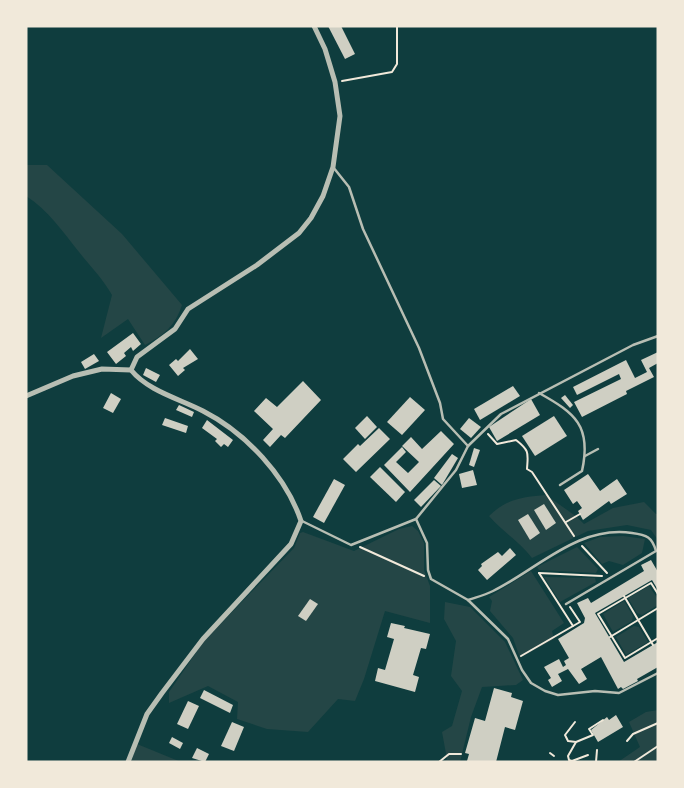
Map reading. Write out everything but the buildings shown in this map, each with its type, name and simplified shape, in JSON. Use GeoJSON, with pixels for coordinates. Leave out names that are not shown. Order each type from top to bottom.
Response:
{"type":"FeatureCollection","features":[{"type":"Feature","properties":{"kind":"street"},"geometry":{"type":"LineString","coordinates":[[131,370],[136,357],[175,329],[188,309],[257,265],[299,233],[312,218],[323,196],[333,167],[340,116],[335,82],[325,50],[314,26]]}},
{"type":"Feature","properties":{"kind":"street"},"geometry":{"type":"LineString","coordinates":[[26,396],[73,376],[102,369],[131,370],[140,380],[206,412],[236,432],[282,482],[295,502],[301,521],[291,544],[203,638],[162,693],[140,728],[128,762]]}},
{"type":"Feature","properties":{"kind":"lane"},"geometry":{"type":"LineString","coordinates":[[333,167],[348,187],[363,229],[419,348],[440,403],[443,419],[468,446]]}},
{"type":"Feature","properties":{"kind":"lane"},"geometry":{"type":"LineString","coordinates":[[301,521],[351,545],[399,524],[416,519],[456,470],[468,446],[501,414],[633,345],[658,336]]}},
{"type":"Feature","properties":{"kind":"lane"},"geometry":{"type":"LineString","coordinates":[[539,393],[567,408],[580,424],[585,456],[582,470],[560,485]]}},
{"type":"Feature","properties":{"kind":"lane"},"geometry":{"type":"LineString","coordinates":[[585,456],[598,449]]}},
{"type":"Feature","properties":{"kind":"lane"},"geometry":{"type":"LineString","coordinates":[[416,519],[427,543],[428,570],[431,579],[468,600],[508,639],[531,683],[558,695],[595,691],[620,692],[658,673]]}},
{"type":"Feature","properties":{"kind":"lane"},"geometry":{"type":"LineString","coordinates":[[468,600],[494,591],[577,541],[598,534],[622,531],[647,535],[653,541],[656,551],[567,603]]}},
{"type":"Feature","properties":{"kind":"path"},"geometry":{"type":"LineString","coordinates":[[335,82],[392,72],[397,64],[397,26]]}},
{"type":"Feature","properties":{"kind":"path"},"geometry":{"type":"LineString","coordinates":[[485,430],[490,439],[498,444],[516,440],[525,446],[529,456],[527,469],[532,472],[577,541],[612,577]]}},
{"type":"Feature","properties":{"kind":"path"},"geometry":{"type":"LineString","coordinates":[[566,522],[580,514]]}},
{"type":"Feature","properties":{"kind":"path"},"geometry":{"type":"LineString","coordinates":[[366,549],[431,579]]}},
{"type":"Feature","properties":{"kind":"path"},"geometry":{"type":"LineString","coordinates":[[572,626],[539,573],[595,575]]}},
{"type":"Feature","properties":{"kind":"path"},"geometry":{"type":"LineString","coordinates":[[658,594],[652,582],[597,615],[624,658],[658,638]]}},
{"type":"Feature","properties":{"kind":"path"},"geometry":{"type":"LineString","coordinates":[[625,597],[652,643]]}},
{"type":"Feature","properties":{"kind":"path"},"geometry":{"type":"LineString","coordinates":[[517,659],[580,622],[567,603]]}},
{"type":"Feature","properties":{"kind":"path"},"geometry":{"type":"LineString","coordinates":[[610,636],[658,608]]}},
{"type":"Feature","properties":{"kind":"path"},"geometry":{"type":"LineString","coordinates":[[575,722],[565,735],[568,741],[576,742],[594,735],[590,729],[604,720]]}},
{"type":"Feature","properties":{"kind":"path"},"geometry":{"type":"LineString","coordinates":[[627,742],[632,734],[658,723]]}},
{"type":"Feature","properties":{"kind":"path"},"geometry":{"type":"LineString","coordinates":[[576,742],[568,756],[569,760],[572,762],[588,755]]}},
{"type":"Feature","properties":{"kind":"path"},"geometry":{"type":"LineString","coordinates":[[634,762],[658,746]]}},
{"type":"Feature","properties":{"kind":"path"},"geometry":{"type":"LineString","coordinates":[[596,762],[597,750]]}},
{"type":"Feature","properties":{"kind":"path"},"geometry":{"type":"LineString","coordinates":[[550,753],[554,756]]}},
{"type":"Feature","properties":{"kind":"path"},"geometry":{"type":"LineString","coordinates":[[439,762],[449,754],[461,754]]}},
{"type":"Feature","properties":{"kind":"shaded area"},"geometry":{"type":"Polygon","coordinates":[[[26,165],[47,165],[122,234],[182,305],[172,324],[158,338],[145,345],[128,319],[101,338],[112,295],[101,278],[55,222],[26,196],[26,165]]]}},
{"type":"Feature","properties":{"kind":"shaded area"},"geometry":{"type":"Polygon","coordinates":[[[546,495],[584,524],[613,508],[644,502],[658,514],[658,540],[651,530],[627,525],[588,531],[532,558],[489,516],[508,502],[546,495]]]}},
{"type":"Feature","properties":{"kind":"shaded area"},"geometry":{"type":"Polygon","coordinates":[[[412,526],[418,531],[424,543],[424,570],[430,586],[430,623],[385,611],[364,679],[355,701],[338,699],[308,732],[267,729],[237,719],[238,702],[208,686],[169,703],[169,692],[204,641],[294,548],[300,533],[303,532],[354,551],[399,529],[412,526]]]}},
{"type":"Feature","properties":{"kind":"shaded area"},"geometry":{"type":"Polygon","coordinates":[[[623,536],[645,539],[642,553],[623,565],[609,561],[602,564],[584,543],[600,537],[623,536]]]}},
{"type":"Feature","properties":{"kind":"shaded area"},"geometry":{"type":"Polygon","coordinates":[[[577,547],[598,569],[596,573],[539,570],[537,567],[577,547]]]}},
{"type":"Feature","properties":{"kind":"shaded area"},"geometry":{"type":"Polygon","coordinates":[[[531,571],[564,623],[552,631],[554,639],[520,658],[513,638],[490,611],[492,601],[489,597],[531,571]]]}},
{"type":"Feature","properties":{"kind":"shaded area"},"geometry":{"type":"Polygon","coordinates":[[[544,577],[595,578],[596,582],[560,602],[544,577]]]}},
{"type":"Feature","properties":{"kind":"shaded area"},"geometry":{"type":"Polygon","coordinates":[[[649,586],[658,599],[658,605],[642,615],[637,613],[628,598],[649,586]]]}},
{"type":"Feature","properties":{"kind":"shaded area"},"geometry":{"type":"Polygon","coordinates":[[[624,601],[633,616],[632,621],[613,632],[603,614],[624,601]]]}},
{"type":"Feature","properties":{"kind":"shaded area"},"geometry":{"type":"Polygon","coordinates":[[[445,602],[470,607],[505,642],[523,680],[516,685],[482,687],[471,717],[460,762],[444,762],[447,759],[442,732],[452,726],[462,691],[451,676],[456,641],[444,619],[445,602]]]}},
{"type":"Feature","properties":{"kind":"shaded area"},"geometry":{"type":"Polygon","coordinates":[[[634,626],[639,627],[648,642],[626,655],[616,637],[634,626]]]}},
{"type":"Feature","properties":{"kind":"shaded area"},"geometry":{"type":"Polygon","coordinates":[[[658,710],[658,762],[618,762],[640,747],[629,722],[646,712],[658,710]]]}},
{"type":"Feature","properties":{"kind":"shaded area"},"geometry":{"type":"Polygon","coordinates":[[[137,744],[181,762],[131,762],[137,744]]]}}]}
